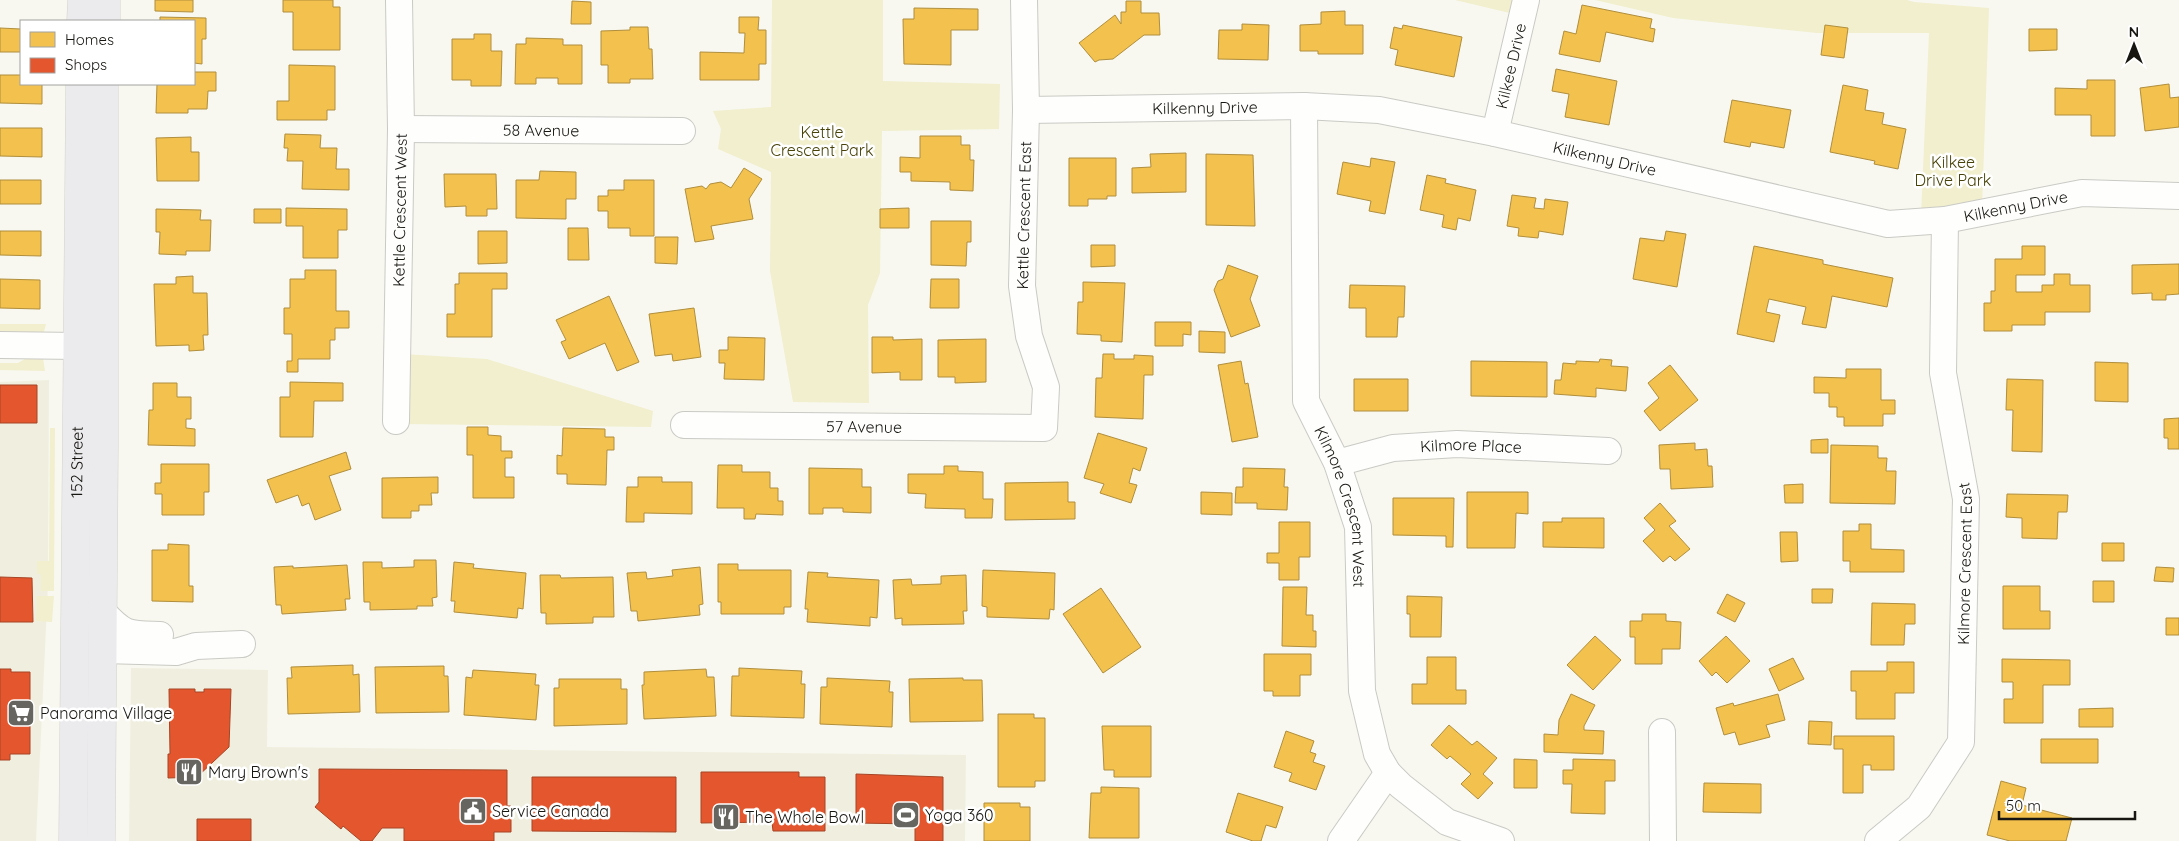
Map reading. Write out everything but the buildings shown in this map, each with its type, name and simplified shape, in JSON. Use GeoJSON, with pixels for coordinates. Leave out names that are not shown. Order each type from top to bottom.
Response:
{"type":"FeatureCollection","features":[{"type":"Feature","properties":{"kind":"main road"},"geometry":{"type":"LineString","coordinates":[[81,20],[82,0]]}},
{"type":"Feature","properties":{"kind":"main road"},"geometry":{"type":"LineString","coordinates":[[106,0],[106,20]]}},
{"type":"Feature","properties":{"kind":"main road","name":"152 Street"},"geometry":{"type":"LineString","coordinates":[[73,841],[80,85]]}},
{"type":"Feature","properties":{"kind":"main road","name":"152 Street"},"geometry":{"type":"LineString","coordinates":[[101,841],[104,85]]}},
{"type":"Feature","properties":{"kind":"main road"},"geometry":{"type":"LineString","coordinates":[[77,346],[85,347],[88,350],[104,394]]}},
{"type":"Feature","properties":{"kind":"main road"},"geometry":{"type":"LineString","coordinates":[[75,572],[89,591],[90,632],[94,641],[103,650]]}},
{"type":"Feature","properties":{"kind":"main road"},"geometry":{"type":"LineString","coordinates":[[74,642],[86,652],[89,661],[89,687],[102,720]]}},
{"type":"Feature","properties":{"kind":"street","name":"Kettle Crescent West"},"geometry":{"type":"LineString","coordinates":[[396,421],[400,130],[399,0]]}},
{"type":"Feature","properties":{"kind":"street","name":"Kettle Crescent East"},"geometry":{"type":"LineString","coordinates":[[1024,0],[1026,110],[1022,286],[1029,336],[1046,387],[1044,428]]}},
{"type":"Feature","properties":{"kind":"street","name":"Kilkee Drive"},"geometry":{"type":"LineString","coordinates":[[1495,133],[1526,0]]}},
{"type":"Feature","properties":{"kind":"street","name":"Kilkenny Drive"},"geometry":{"type":"LineString","coordinates":[[1026,110],[1304,106],[1379,110],[1495,133],[1888,224],[1945,220],[2082,193],[2179,196]]}},
{"type":"Feature","properties":{"kind":"street","name":"Kilmore Crescent West"},"geometry":{"type":"LineString","coordinates":[[1304,106],[1306,401],[1337,463],[1358,527],[1362,691],[1377,754],[1388,773],[1401,786],[1447,822],[1501,841]]}},
{"type":"Feature","properties":{"kind":"street","name":"58 Avenue"},"geometry":{"type":"LineString","coordinates":[[400,130],[682,131]]}},
{"type":"Feature","properties":{"kind":"street","name":"Kilmore Crescent East"},"geometry":{"type":"LineString","coordinates":[[1891,836],[1919,807],[1961,742],[1966,500],[1943,373],[1945,220]]}},
{"type":"Feature","properties":{"kind":"street"},"geometry":{"type":"LineString","coordinates":[[0,345],[77,346]]}},
{"type":"Feature","properties":{"kind":"street","name":"57 Avenue"},"geometry":{"type":"LineString","coordinates":[[684,425],[1044,428]]}},
{"type":"Feature","properties":{"kind":"street","name":"Kilmore Place"},"geometry":{"type":"LineString","coordinates":[[1337,463],[1393,448],[1457,444],[1608,451]]}},
{"type":"Feature","properties":{"kind":"street"},"geometry":{"type":"LineString","coordinates":[[103,612],[124,632],[131,634],[176,635],[196,646]]}},
{"type":"Feature","properties":{"kind":"street"},"geometry":{"type":"LineString","coordinates":[[103,650],[176,652],[196,646],[242,644]]}},
{"type":"Feature","properties":{"kind":"street"},"geometry":{"type":"LineString","coordinates":[[1662,732],[1663,841]]}},
{"type":"Feature","properties":{"kind":"street"},"geometry":{"type":"LineString","coordinates":[[1341,841],[1388,773]]}},
{"type":"Feature","properties":{"kind":"shaded area","name":"Panorama Village"},"geometry":{"type":"Polygon","coordinates":[[[49,380],[48,586],[36,841],[0,841],[0,382],[49,380]]]}},
{"type":"Feature","properties":{"kind":"shaded area"},"geometry":{"type":"Polygon","coordinates":[[[131,668],[268,670],[267,747],[966,755],[965,841],[129,841],[131,668]]]}},
{"type":"Feature","properties":{"kind":"green space","name":"Kettle Crescent Park"},"geometry":{"type":"Polygon","coordinates":[[[772,0],[883,0],[883,81],[1000,84],[999,129],[882,131],[880,273],[868,305],[869,403],[793,402],[770,271],[771,172],[718,149],[721,129],[713,111],[771,107],[772,0]]]}},
{"type":"Feature","properties":{"kind":"green space"},"geometry":{"type":"Polygon","coordinates":[[[1455,0],[1517,0],[1514,14],[1455,0]]]}},
{"type":"Feature","properties":{"kind":"green space","name":"Kilkee Drive Park"},"geometry":{"type":"Polygon","coordinates":[[[1595,0],[1907,0],[1989,8],[1982,208],[1921,215],[1929,33],[1817,33],[1673,18],[1595,0]]]}},
{"type":"Feature","properties":{"kind":"green space"},"geometry":{"type":"Polygon","coordinates":[[[0,324],[46,324],[44,332],[0,332],[0,324]]]}},
{"type":"Feature","properties":{"kind":"green space"},"geometry":{"type":"Polygon","coordinates":[[[403,354],[487,359],[653,411],[651,427],[401,424],[403,354]]]}},
{"type":"Feature","properties":{"kind":"green space"},"geometry":{"type":"Polygon","coordinates":[[[28,357],[43,358],[45,371],[0,370],[0,363],[18,363],[28,357]]]}},
{"type":"Feature","properties":{"kind":"green space"},"geometry":{"type":"Polygon","coordinates":[[[50,428],[55,428],[54,591],[41,591],[41,574],[37,574],[37,561],[49,561],[50,428]]]}},
{"type":"Feature","properties":{"kind":"green space"},"geometry":{"type":"Polygon","coordinates":[[[37,596],[54,596],[52,622],[36,621],[37,596]]]}},
{"type":"Feature","properties":{"kind":"place","name":"Panorama Village"},"geometry":{"type":"Point","coordinates":[21,713]}},
{"type":"Feature","properties":{"kind":"place","name":"Mary Brown's"},"geometry":{"type":"Point","coordinates":[189,772]}},
{"type":"Feature","properties":{"kind":"place","name":"Service Canada"},"geometry":{"type":"Point","coordinates":[473,811]}},
{"type":"Feature","properties":{"kind":"place","name":"Yoga 360"},"geometry":{"type":"Point","coordinates":[906,815]}},
{"type":"Feature","properties":{"kind":"place","name":"The Whole Bowl"},"geometry":{"type":"Point","coordinates":[726,817]}}]}
